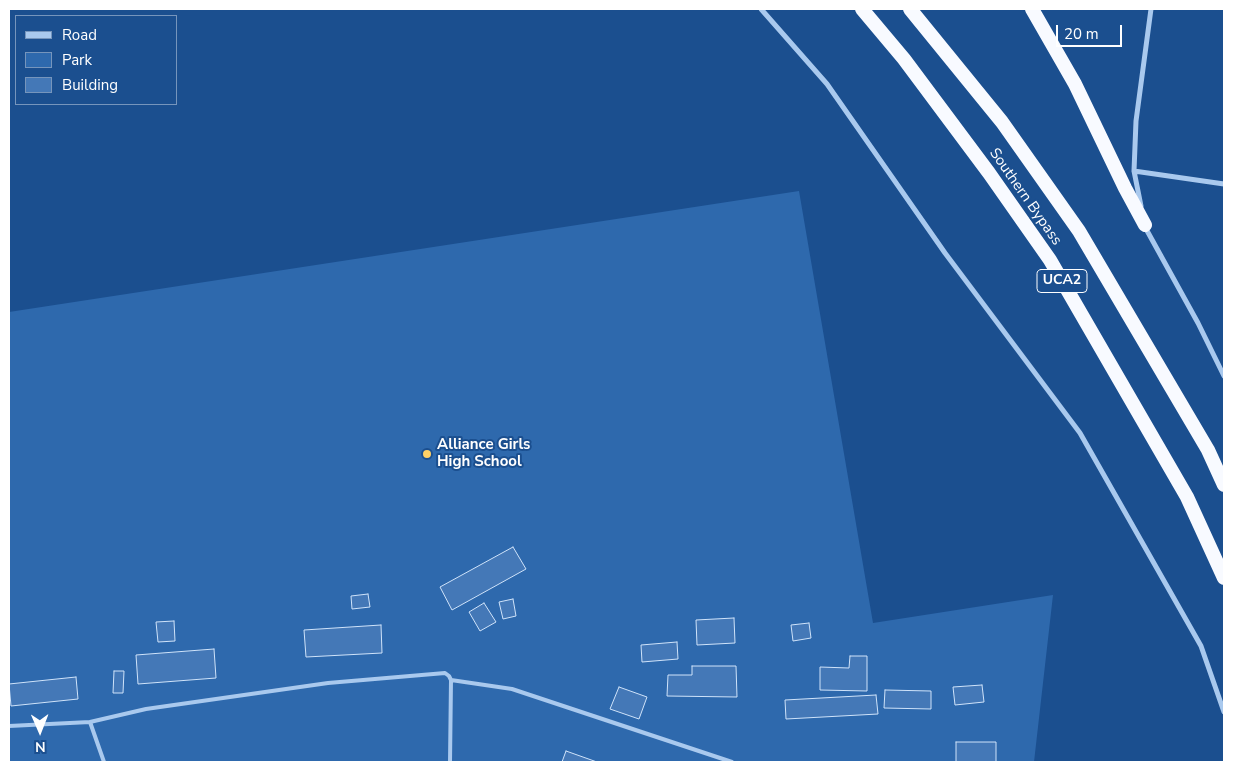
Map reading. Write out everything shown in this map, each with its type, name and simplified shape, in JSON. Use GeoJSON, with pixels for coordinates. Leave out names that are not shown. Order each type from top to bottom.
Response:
{"type":"FeatureCollection","features":[{"type":"Feature","properties":{"kind":"highway","name":"Southern Bypass"},"geometry":{"type":"LineString","coordinates":[[862,9],[904,59],[989,173],[1050,260],[1187,497],[1224,578]]}},
{"type":"Feature","properties":{"kind":"highway","name":"Southern Bypass"},"geometry":{"type":"LineString","coordinates":[[910,9],[1002,122],[1079,231],[1203,442],[1224,485]]}},
{"type":"Feature","properties":{"kind":"highway"},"geometry":{"type":"LineString","coordinates":[[1032,9],[1075,84],[1145,225]]}},
{"type":"Feature","properties":{"kind":"street"},"geometry":{"type":"LineString","coordinates":[[761,9],[827,84],[945,253],[1080,432],[1201,646],[1224,712]]}},
{"type":"Feature","properties":{"kind":"street"},"geometry":{"type":"LineString","coordinates":[[1151,9],[1136,121],[1134,171],[1145,225],[1198,323],[1224,376]]}},
{"type":"Feature","properties":{"kind":"street"},"geometry":{"type":"LineString","coordinates":[[1134,171],[1224,184]]}},
{"type":"Feature","properties":{"kind":"lane"},"geometry":{"type":"LineString","coordinates":[[9,726],[90,722],[146,709],[328,684],[445,673],[451,680],[450,762]]}},
{"type":"Feature","properties":{"kind":"lane"},"geometry":{"type":"LineString","coordinates":[[451,680],[512,689],[732,762]]}},
{"type":"Feature","properties":{"kind":"lane"},"geometry":{"type":"LineString","coordinates":[[90,722],[104,762]]}},
{"type":"Feature","properties":{"kind":"green space","name":"Alliance Girls High School"},"geometry":{"type":"Polygon","coordinates":[[[799,191],[873,623],[1053,595],[1034,762],[9,762],[9,312],[799,191]]]}},
{"type":"Feature","properties":{"kind":"building"},"geometry":{"type":"Polygon","coordinates":[[[513,547],[526,569],[452,610],[440,587],[513,547]]]}},
{"type":"Feature","properties":{"kind":"building"},"geometry":{"type":"Polygon","coordinates":[[[368,594],[370,607],[352,609],[351,596],[368,594]]]}},
{"type":"Feature","properties":{"kind":"building"},"geometry":{"type":"Polygon","coordinates":[[[513,599],[516,616],[503,619],[499,602],[513,599]]]}},
{"type":"Feature","properties":{"kind":"building"},"geometry":{"type":"Polygon","coordinates":[[[484,603],[496,622],[480,631],[469,612],[484,603]]]}},
{"type":"Feature","properties":{"kind":"building"},"geometry":{"type":"Polygon","coordinates":[[[734,618],[735,643],[697,645],[696,620],[734,618]]]}},
{"type":"Feature","properties":{"kind":"building"},"geometry":{"type":"Polygon","coordinates":[[[174,621],[175,641],[158,642],[156,622],[174,621]]]}},
{"type":"Feature","properties":{"kind":"building"},"geometry":{"type":"Polygon","coordinates":[[[809,623],[811,638],[793,641],[791,625],[809,623]]]}},
{"type":"Feature","properties":{"kind":"building"},"geometry":{"type":"Polygon","coordinates":[[[381,625],[382,653],[306,657],[304,630],[381,625]]]}},
{"type":"Feature","properties":{"kind":"building"},"geometry":{"type":"Polygon","coordinates":[[[677,642],[678,659],[642,662],[641,645],[677,642]]]}},
{"type":"Feature","properties":{"kind":"building"},"geometry":{"type":"Polygon","coordinates":[[[214,649],[216,678],[138,684],[136,655],[214,649]]]}},
{"type":"Feature","properties":{"kind":"building"},"geometry":{"type":"Polygon","coordinates":[[[850,656],[867,656],[867,691],[820,690],[820,667],[849,668],[850,656]]]}},
{"type":"Feature","properties":{"kind":"building"},"geometry":{"type":"Polygon","coordinates":[[[692,666],[736,666],[737,697],[667,696],[668,675],[692,675],[692,666]]]}},
{"type":"Feature","properties":{"kind":"building"},"geometry":{"type":"Polygon","coordinates":[[[114,671],[124,671],[123,693],[113,693],[114,671]]]}},
{"type":"Feature","properties":{"kind":"building"},"geometry":{"type":"Polygon","coordinates":[[[76,677],[78,699],[11,706],[9,684],[76,677]]]}},
{"type":"Feature","properties":{"kind":"building"},"geometry":{"type":"Polygon","coordinates":[[[982,685],[984,702],[955,705],[953,687],[982,685]]]}},
{"type":"Feature","properties":{"kind":"building"},"geometry":{"type":"Polygon","coordinates":[[[619,687],[647,697],[639,719],[610,709],[619,687]]]}},
{"type":"Feature","properties":{"kind":"building"},"geometry":{"type":"Polygon","coordinates":[[[885,690],[931,691],[931,709],[884,708],[885,690]]]}},
{"type":"Feature","properties":{"kind":"building"},"geometry":{"type":"Polygon","coordinates":[[[876,695],[878,714],[786,719],[785,700],[876,695]]]}},
{"type":"Feature","properties":{"kind":"building"},"geometry":{"type":"Polygon","coordinates":[[[956,742],[996,742],[996,762],[956,762],[956,742]]]}},
{"type":"Feature","properties":{"kind":"building"},"geometry":{"type":"Polygon","coordinates":[[[566,751],[597,762],[562,762],[566,751]]]}},
{"type":"Feature","properties":{"kind":"place","name":"Alliance Girls High School"},"geometry":{"type":"Point","coordinates":[427,454]}}]}
